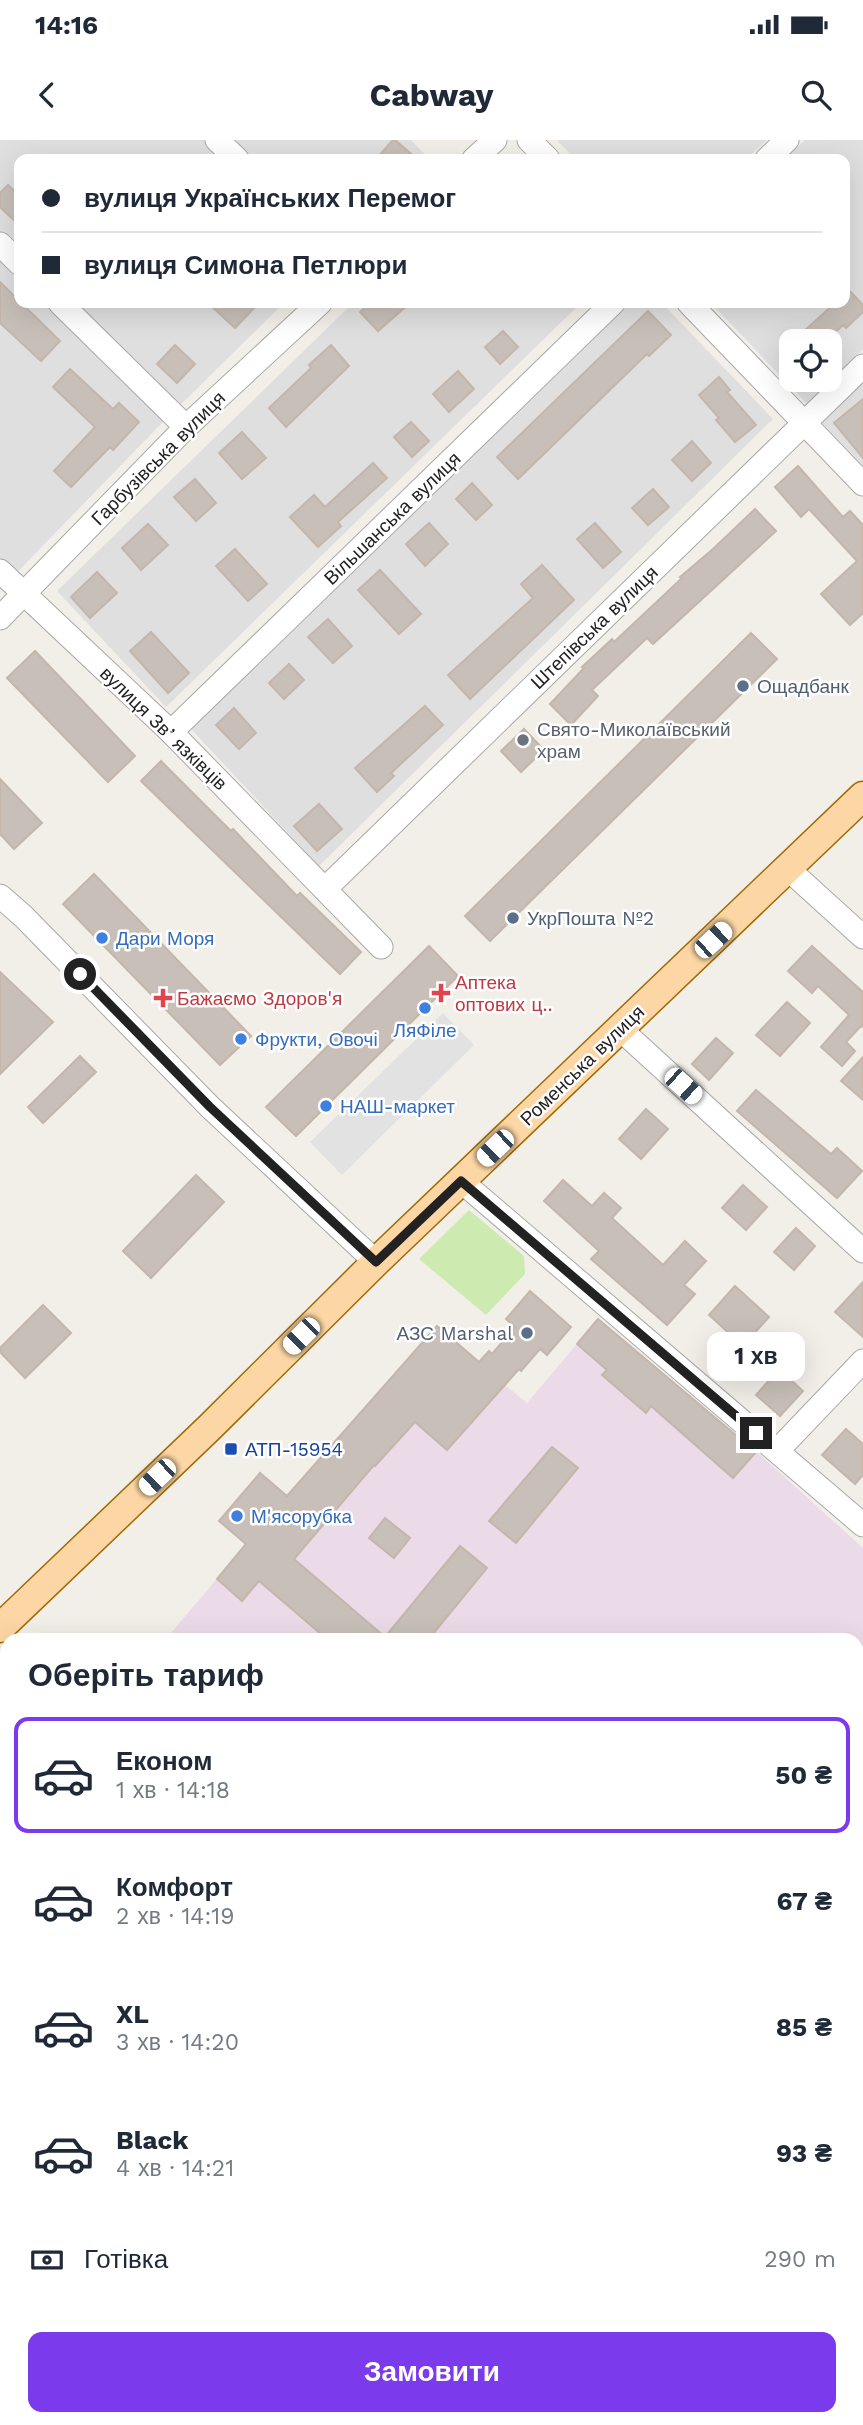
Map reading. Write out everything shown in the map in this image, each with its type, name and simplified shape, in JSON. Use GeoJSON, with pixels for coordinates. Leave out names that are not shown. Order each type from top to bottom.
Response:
{"type":"FeatureCollection","features":[{"type":"Feature","properties":{"kind":"main road","name":"Роменська вулиця"},"geometry":{"type":"LineString","coordinates":[[0,1628],[209,1428],[376,1262],[863,796]]}},
{"type":"Feature","properties":{"kind":"street"},"geometry":{"type":"LineString","coordinates":[[217,140],[232,154]]}},
{"type":"Feature","properties":{"kind":"street"},"geometry":{"type":"LineString","coordinates":[[480,154],[495,140]]}},
{"type":"Feature","properties":{"kind":"street"},"geometry":{"type":"LineString","coordinates":[[528,140],[543,154]]}},
{"type":"Feature","properties":{"kind":"street"},"geometry":{"type":"LineString","coordinates":[[773,154],[788,140]]}},
{"type":"Feature","properties":{"kind":"street"},"geometry":{"type":"LineString","coordinates":[[0,244],[14,258]]}},
{"type":"Feature","properties":{"kind":"street"},"geometry":{"type":"LineString","coordinates":[[65,308],[186,427]]}},
{"type":"Feature","properties":{"kind":"street","name":"Гарбузівська вулиця"},"geometry":{"type":"LineString","coordinates":[[0,618],[186,427],[315,308]]}},
{"type":"Feature","properties":{"kind":"street","name":"Вільшанська вулиця"},"geometry":{"type":"LineString","coordinates":[[171,732],[608,308]]}},
{"type":"Feature","properties":{"kind":"street"},"geometry":{"type":"LineString","coordinates":[[694,308],[863,484]]}},
{"type":"Feature","properties":{"kind":"street","name":"Штепівська вулиця"},"geometry":{"type":"LineString","coordinates":[[326,888],[863,366]]}},
{"type":"Feature","properties":{"kind":"street","name":"вулиця Звʼязківців"},"geometry":{"type":"LineString","coordinates":[[0,571],[171,732],[381,947]]}},
{"type":"Feature","properties":{"kind":"street"},"geometry":{"type":"LineString","coordinates":[[788,869],[863,937]]}},
{"type":"Feature","properties":{"kind":"street"},"geometry":{"type":"LineString","coordinates":[[0,896],[24,917],[210,1107],[376,1262]]}},
{"type":"Feature","properties":{"kind":"street"},"geometry":{"type":"LineString","coordinates":[[620,1028],[863,1251]]}},
{"type":"Feature","properties":{"kind":"street"},"geometry":{"type":"LineString","coordinates":[[461,1181],[863,1525]]}},
{"type":"Feature","properties":{"kind":"street"},"geometry":{"type":"LineString","coordinates":[[777,1451],[863,1361]]}},
{"type":"Feature","properties":{"kind":"shaded area"},"geometry":{"type":"Polygon","coordinates":[[[0,140],[411,140],[424,154],[14,154],[14,308],[279,308],[157,428],[0,590],[0,140]]]}},
{"type":"Feature","properties":{"kind":"shaded area"},"geometry":{"type":"Polygon","coordinates":[[[557,140],[767,140],[752,154],[570,154],[557,140]]]}},
{"type":"Feature","properties":{"kind":"shaded area"},"geometry":{"type":"Polygon","coordinates":[[[805,140],[863,140],[863,349],[842,370],[842,329],[779,329],[779,375],[716,308],[850,308],[850,154],[790,154],[805,140]]]}},
{"type":"Feature","properties":{"kind":"shaded area"},"geometry":{"type":"Polygon","coordinates":[[[348,308],[576,308],[166,707],[57,591],[348,308]]]}},
{"type":"Feature","properties":{"kind":"shaded area"},"geometry":{"type":"Polygon","coordinates":[[[626,308],[667,308],[773,419],[319,866],[191,729],[626,308]]]}},
{"type":"Feature","properties":{"kind":"shaded area"},"geometry":{"type":"Polygon","coordinates":[[[863,381],[863,465],[821,422],[863,381]]]}},
{"type":"Feature","properties":{"kind":"shaded area"},"geometry":{"type":"Polygon","coordinates":[[[796,392],[821,392],[808,405],[796,392]]]}},
{"type":"Feature","properties":{"kind":"shaded area"},"geometry":{"type":"Polygon","coordinates":[[[443,1013],[474,1045],[342,1175],[310,1142],[443,1013]]]}},
{"type":"Feature","properties":{"kind":"shaded area"},"geometry":{"type":"Polygon","coordinates":[[[598,1319],[756,1451],[863,1548],[863,1633],[171,1633],[319,1458],[437,1326],[479,1362],[489,1351],[514,1374],[505,1385],[527,1403],[598,1319]]]}},
{"type":"Feature","properties":{"kind":"green space"},"geometry":{"type":"Polygon","coordinates":[[[469,1210],[524,1256],[525,1274],[486,1315],[419,1259],[469,1210]]]}},
{"type":"Feature","properties":{"kind":"building"},"geometry":{"type":"Polygon","coordinates":[[[395,140],[411,154],[380,154],[395,140]]]}},
{"type":"Feature","properties":{"kind":"building"},"geometry":{"type":"Polygon","coordinates":[[[8,185],[14,190],[14,220],[0,207],[0,193],[8,185]]]}},
{"type":"Feature","properties":{"kind":"building"},"geometry":{"type":"Polygon","coordinates":[[[0,282],[14,296],[14,308],[26,308],[60,341],[41,361],[0,323],[0,282]]]}},
{"type":"Feature","properties":{"kind":"building"},"geometry":{"type":"Polygon","coordinates":[[[850,291],[863,305],[863,312],[846,328],[843,325],[839,329],[806,329],[829,308],[850,308],[850,291]]]}},
{"type":"Feature","properties":{"kind":"building"},"geometry":{"type":"Polygon","coordinates":[[[213,308],[254,308],[235,328],[213,308]]]}},
{"type":"Feature","properties":{"kind":"building"},"geometry":{"type":"Polygon","coordinates":[[[364,308],[404,308],[378,331],[360,312],[364,308]]]}},
{"type":"Feature","properties":{"kind":"building"},"geometry":{"type":"Polygon","coordinates":[[[648,311],[671,335],[649,356],[647,354],[518,479],[497,457],[648,311]]]}},
{"type":"Feature","properties":{"kind":"building"},"geometry":{"type":"Polygon","coordinates":[[[503,331],[518,347],[500,364],[485,347],[503,331]]]}},
{"type":"Feature","properties":{"kind":"building"},"geometry":{"type":"Polygon","coordinates":[[[175,345],[195,364],[177,383],[157,364],[175,345]]]}},
{"type":"Feature","properties":{"kind":"building"},"geometry":{"type":"Polygon","coordinates":[[[331,345],[349,366],[286,427],[269,408],[331,345]]]}},
{"type":"Feature","properties":{"kind":"building"},"geometry":{"type":"Polygon","coordinates":[[[70,369],[113,409],[119,403],[139,422],[113,450],[110,447],[71,487],[54,471],[95,427],[53,387],[70,369]]]}},
{"type":"Feature","properties":{"kind":"building"},"geometry":{"type":"Polygon","coordinates":[[[458,371],[474,389],[449,412],[433,394],[458,371]]]}},
{"type":"Feature","properties":{"kind":"building"},"geometry":{"type":"Polygon","coordinates":[[[719,377],[730,390],[727,392],[756,425],[735,442],[699,395],[719,377]]]}},
{"type":"Feature","properties":{"kind":"building"},"geometry":{"type":"Polygon","coordinates":[[[863,399],[863,458],[834,423],[863,399]]]}},
{"type":"Feature","properties":{"kind":"building"},"geometry":{"type":"Polygon","coordinates":[[[411,422],[429,441],[412,457],[394,437],[411,422]]]}},
{"type":"Feature","properties":{"kind":"building"},"geometry":{"type":"Polygon","coordinates":[[[242,432],[266,458],[242,479],[219,453],[242,432]]]}},
{"type":"Feature","properties":{"kind":"building"},"geometry":{"type":"Polygon","coordinates":[[[692,441],[711,463],[692,481],[672,460],[692,441]]]}},
{"type":"Feature","properties":{"kind":"building"},"geometry":{"type":"Polygon","coordinates":[[[373,463],[387,478],[338,522],[341,526],[318,547],[290,517],[314,495],[325,507],[373,463]]]}},
{"type":"Feature","properties":{"kind":"building"},"geometry":{"type":"Polygon","coordinates":[[[798,466],[843,517],[850,511],[863,525],[863,613],[850,625],[821,594],[857,561],[809,509],[801,517],[775,487],[798,466]]]}},
{"type":"Feature","properties":{"kind":"building"},"geometry":{"type":"Polygon","coordinates":[[[195,479],[216,503],[196,521],[174,497],[195,479]]]}},
{"type":"Feature","properties":{"kind":"building"},"geometry":{"type":"Polygon","coordinates":[[[472,483],[492,505],[476,520],[456,499],[472,483]]]}},
{"type":"Feature","properties":{"kind":"building"},"geometry":{"type":"Polygon","coordinates":[[[653,489],[669,507],[648,525],[632,508],[653,489]]]}},
{"type":"Feature","properties":{"kind":"building"},"geometry":{"type":"Polygon","coordinates":[[[755,509],[776,531],[653,644],[647,638],[592,690],[598,696],[571,725],[550,704],[584,668],[582,667],[612,639],[614,642],[755,509]]]}},
{"type":"Feature","properties":{"kind":"building"},"geometry":{"type":"Polygon","coordinates":[[[429,523],[448,544],[425,566],[406,544],[429,523]]]}},
{"type":"Feature","properties":{"kind":"building"},"geometry":{"type":"Polygon","coordinates":[[[595,523],[621,552],[603,568],[577,539],[595,523]]]}},
{"type":"Feature","properties":{"kind":"building"},"geometry":{"type":"Polygon","coordinates":[[[148,524],[168,545],[141,570],[122,548],[148,524]]]}},
{"type":"Feature","properties":{"kind":"building"},"geometry":{"type":"Polygon","coordinates":[[[235,549],[267,584],[248,601],[216,566],[235,549]]]}},
{"type":"Feature","properties":{"kind":"building"},"geometry":{"type":"Polygon","coordinates":[[[542,565],[574,600],[470,699],[448,675],[533,598],[521,584],[542,565]]]}},
{"type":"Feature","properties":{"kind":"building"},"geometry":{"type":"Polygon","coordinates":[[[380,570],[421,614],[399,634],[358,590],[380,570]]]}},
{"type":"Feature","properties":{"kind":"building"},"geometry":{"type":"Polygon","coordinates":[[[97,572],[117,593],[90,618],[71,597],[97,572]]]}},
{"type":"Feature","properties":{"kind":"building"},"geometry":{"type":"Polygon","coordinates":[[[328,619],[352,646],[333,663],[308,637],[328,619]]]}},
{"type":"Feature","properties":{"kind":"building"},"geometry":{"type":"Polygon","coordinates":[[[151,632],[189,673],[168,693],[130,651],[151,632]]]}},
{"type":"Feature","properties":{"kind":"building"},"geometry":{"type":"Polygon","coordinates":[[[751,633],[777,659],[490,941],[465,916],[751,633]]]}},
{"type":"Feature","properties":{"kind":"building"},"geometry":{"type":"Polygon","coordinates":[[[35,651],[135,756],[108,782],[7,678],[35,651]]]}},
{"type":"Feature","properties":{"kind":"building"},"geometry":{"type":"Polygon","coordinates":[[[289,664],[304,680],[284,699],[269,683],[289,664]]]}},
{"type":"Feature","properties":{"kind":"building"},"geometry":{"type":"Polygon","coordinates":[[[425,706],[443,725],[391,773],[394,776],[377,792],[355,768],[425,706]]]}},
{"type":"Feature","properties":{"kind":"building"},"geometry":{"type":"Polygon","coordinates":[[[234,708],[256,733],[239,749],[216,725],[234,708]]]}},
{"type":"Feature","properties":{"kind":"building","name":"Свято-Миколаївський храм"},"geometry":{"type":"Polygon","coordinates":[[[524,729],[544,750],[521,772],[501,751],[524,729]]]}},
{"type":"Feature","properties":{"kind":"building"},"geometry":{"type":"Polygon","coordinates":[[[161,761],[231,831],[233,829],[297,896],[300,893],[361,952],[340,974],[141,781],[161,761]]]}},
{"type":"Feature","properties":{"kind":"building"},"geometry":{"type":"Polygon","coordinates":[[[0,779],[42,823],[14,849],[0,834],[0,779]]]}},
{"type":"Feature","properties":{"kind":"building"},"geometry":{"type":"Polygon","coordinates":[[[319,804],[342,829],[317,851],[294,826],[319,804]]]}},
{"type":"Feature","properties":{"kind":"building"},"geometry":{"type":"Polygon","coordinates":[[[94,874],[251,1036],[220,1065],[63,904],[94,874]]]}},
{"type":"Feature","properties":{"kind":"building"},"geometry":{"type":"Polygon","coordinates":[[[429,946],[458,976],[296,1136],[266,1107],[429,946]]]}},
{"type":"Feature","properties":{"kind":"building"},"geometry":{"type":"Polygon","coordinates":[[[812,946],[863,992],[863,1027],[846,1042],[855,1051],[842,1066],[821,1047],[849,1015],[818,986],[812,993],[788,971],[812,946]]]}},
{"type":"Feature","properties":{"kind":"building"},"geometry":{"type":"Polygon","coordinates":[[[0,972],[53,1022],[0,1074],[0,972]]]}},
{"type":"Feature","properties":{"kind":"building"},"geometry":{"type":"Polygon","coordinates":[[[787,1002],[810,1023],[780,1056],[756,1035],[787,1002]]]}},
{"type":"Feature","properties":{"kind":"building"},"geometry":{"type":"Polygon","coordinates":[[[716,1038],[733,1053],[709,1080],[692,1064],[716,1038]]]}},
{"type":"Feature","properties":{"kind":"building"},"geometry":{"type":"Polygon","coordinates":[[[80,1056],[96,1072],[43,1123],[28,1107],[80,1056]]]}},
{"type":"Feature","properties":{"kind":"building"},"geometry":{"type":"Polygon","coordinates":[[[863,1057],[863,1100],[841,1081],[863,1057]]]}},
{"type":"Feature","properties":{"kind":"building"},"geometry":{"type":"Polygon","coordinates":[[[756,1090],[831,1154],[837,1148],[862,1171],[837,1198],[737,1111],[756,1090]]]}},
{"type":"Feature","properties":{"kind":"building"},"geometry":{"type":"Polygon","coordinates":[[[646,1109],[668,1129],[641,1159],[619,1139],[646,1109]]]}},
{"type":"Feature","properties":{"kind":"building"},"geometry":{"type":"Polygon","coordinates":[[[196,1175],[224,1202],[151,1278],[123,1251],[196,1175]]]}},
{"type":"Feature","properties":{"kind":"building"},"geometry":{"type":"Polygon","coordinates":[[[563,1180],[592,1206],[604,1193],[621,1208],[612,1218],[663,1265],[685,1241],[706,1261],[684,1285],[695,1294],[667,1325],[591,1259],[599,1251],[544,1201],[563,1180]]]}},
{"type":"Feature","properties":{"kind":"building"},"geometry":{"type":"Polygon","coordinates":[[[743,1185],[767,1207],[746,1230],[722,1208],[743,1185]]]}},
{"type":"Feature","properties":{"kind":"building"},"geometry":{"type":"Polygon","coordinates":[[[796,1228],[815,1246],[794,1270],[774,1252],[796,1228]]]}},
{"type":"Feature","properties":{"kind":"building"},"geometry":{"type":"Polygon","coordinates":[[[863,1282],[863,1337],[835,1312],[863,1282]]]}},
{"type":"Feature","properties":{"kind":"building"},"geometry":{"type":"Polygon","coordinates":[[[735,1286],[769,1317],[743,1346],[709,1315],[735,1286]]]}},
{"type":"Feature","properties":{"kind":"building"},"geometry":{"type":"Polygon","coordinates":[[[530,1291],[571,1327],[547,1355],[540,1349],[521,1371],[519,1369],[447,1450],[415,1422],[374,1465],[294,1559],[380,1633],[320,1633],[259,1581],[242,1601],[217,1579],[246,1544],[219,1521],[260,1473],[287,1496],[437,1326],[479,1362],[489,1351],[492,1354],[515,1327],[506,1319],[530,1291]]]}},
{"type":"Feature","properties":{"kind":"building"},"geometry":{"type":"Polygon","coordinates":[[[43,1305],[71,1333],[25,1378],[0,1352],[0,1348],[43,1305]]]}},
{"type":"Feature","properties":{"kind":"building"},"geometry":{"type":"Polygon","coordinates":[[[598,1319],[756,1452],[733,1478],[651,1406],[646,1413],[602,1375],[607,1370],[577,1344],[598,1319]]]}},
{"type":"Feature","properties":{"kind":"building"},"geometry":{"type":"Polygon","coordinates":[[[779,1369],[803,1391],[780,1416],[756,1395],[779,1369]]]}},
{"type":"Feature","properties":{"kind":"building"},"geometry":{"type":"Polygon","coordinates":[[[846,1429],[863,1444],[863,1475],[855,1484],[822,1455],[846,1429]]]}},
{"type":"Feature","properties":{"kind":"building"},"geometry":{"type":"Polygon","coordinates":[[[552,1447],[578,1468],[516,1543],[489,1521],[552,1447]]]}},
{"type":"Feature","properties":{"kind":"building"},"geometry":{"type":"Polygon","coordinates":[[[385,1518],[410,1538],[394,1558],[369,1538],[385,1518]]]}},
{"type":"Feature","properties":{"kind":"building"},"geometry":{"type":"Polygon","coordinates":[[[460,1546],[487,1568],[434,1633],[388,1633],[460,1546]]]}},
{"type":"Feature","properties":{"kind":"place","name":"Ощадбанк"},"geometry":{"type":"Point","coordinates":[743,686]}},
{"type":"Feature","properties":{"kind":"place","name":"Свято-Миколаївський храм"},"geometry":{"type":"Point","coordinates":[523,740]}},
{"type":"Feature","properties":{"kind":"place","name":"УкрПошта №2"},"geometry":{"type":"Point","coordinates":[513,918]}},
{"type":"Feature","properties":{"kind":"place","name":"Дари Моря"},"geometry":{"type":"Point","coordinates":[102,938]}},
{"type":"Feature","properties":{"kind":"place","name":"Аптека оптових ц.."},"geometry":{"type":"Point","coordinates":[441,993]}},
{"type":"Feature","properties":{"kind":"place","name":"Бажаємо Здоров'я"},"geometry":{"type":"Point","coordinates":[163,998]}},
{"type":"Feature","properties":{"kind":"place","name":"ЛяФіле"},"geometry":{"type":"Point","coordinates":[425,1008]}},
{"type":"Feature","properties":{"kind":"place","name":"Фрукти, Овочі"},"geometry":{"type":"Point","coordinates":[241,1039]}},
{"type":"Feature","properties":{"kind":"place","name":"НАШ-маркет"},"geometry":{"type":"Point","coordinates":[326,1106]}},
{"type":"Feature","properties":{"kind":"place","name":"АЗС Marshal"},"geometry":{"type":"Point","coordinates":[527,1333]}},
{"type":"Feature","properties":{"kind":"place","name":"АТП-15954"},"geometry":{"type":"Point","coordinates":[231,1449]}},
{"type":"Feature","properties":{"kind":"place","name":"М'ясорубка"},"geometry":{"type":"Point","coordinates":[237,1516]}},
{"type":"Feature","properties":{"kind":"route"},"geometry":{"type":"LineString","coordinates":[[80,974],[210,1107],[376,1262],[461,1181],[756,1433]]}}]}
